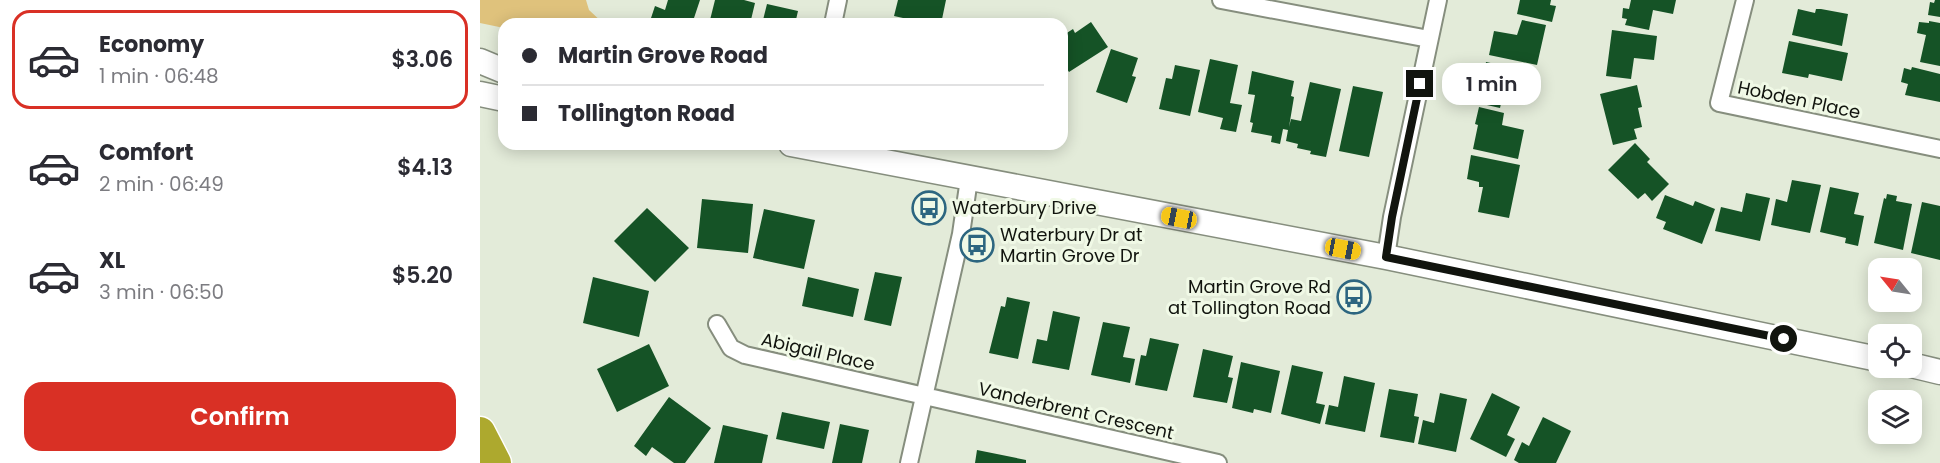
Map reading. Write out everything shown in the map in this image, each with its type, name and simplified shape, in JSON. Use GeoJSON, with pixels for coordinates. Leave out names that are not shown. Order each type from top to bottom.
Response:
{"type":"FeatureCollection","features":[{"type":"Feature","properties":{"kind":"highway"},"geometry":{"type":"LineString","coordinates":[[480,432],[496,463]]}},
{"type":"Feature","properties":{"kind":"main road"},"geometry":{"type":"LineString","coordinates":[[480,61],[498,68]]}},
{"type":"Feature","properties":{"kind":"main road"},"geometry":{"type":"LineString","coordinates":[[480,94],[498,98]]}},
{"type":"Feature","properties":{"kind":"main road"},"geometry":{"type":"LineString","coordinates":[[826,150],[1386,257],[1868,357]]}},
{"type":"Feature","properties":{"kind":"main road"},"geometry":{"type":"LineString","coordinates":[[1922,368],[1940,372]]}},
{"type":"Feature","properties":{"kind":"street"},"geometry":{"type":"LineString","coordinates":[[834,18],[838,0]]}},
{"type":"Feature","properties":{"kind":"street"},"geometry":{"type":"LineString","coordinates":[[1221,0],[1429,39]]}},
{"type":"Feature","properties":{"kind":"street"},"geometry":{"type":"LineString","coordinates":[[1386,257],[1392,217],[1438,0]]}},
{"type":"Feature","properties":{"kind":"street","name":"Hobden Place"},"geometry":{"type":"LineString","coordinates":[[1745,0],[1719,103],[1940,149]]}},
{"type":"Feature","properties":{"kind":"street"},"geometry":{"type":"LineString","coordinates":[[909,463],[964,220],[969,179]]}},
{"type":"Feature","properties":{"kind":"street","name":"Abigail Place"},"geometry":{"type":"LineString","coordinates":[[717,324],[731,348],[745,354],[894,389],[926,394]]}},
{"type":"Feature","properties":{"kind":"street","name":"Vanderbrent Crescent"},"geometry":{"type":"LineString","coordinates":[[926,394],[952,403],[1218,463]]}},
{"type":"Feature","properties":{"kind":"shaded area"},"geometry":{"type":"Polygon","coordinates":[[[480,0],[586,0],[589,10],[598,18],[498,18],[498,27],[480,23],[480,0]]]}},
{"type":"Feature","properties":{"kind":"building"},"geometry":{"type":"Polygon","coordinates":[[[668,0],[700,0],[694,18],[651,18],[655,6],[665,10],[668,0]]]}},
{"type":"Feature","properties":{"kind":"building"},"geometry":{"type":"Polygon","coordinates":[[[715,0],[744,0],[755,3],[751,18],[710,18],[715,0]]]}},
{"type":"Feature","properties":{"kind":"building"},"geometry":{"type":"Polygon","coordinates":[[[898,0],[946,0],[942,18],[894,16],[898,0]]]}},
{"type":"Feature","properties":{"kind":"building"},"geometry":{"type":"Polygon","coordinates":[[[1520,0],[1551,0],[1550,5],[1556,6],[1552,22],[1517,14],[1520,0]]]}},
{"type":"Feature","properties":{"kind":"building"},"geometry":{"type":"Polygon","coordinates":[[[1631,0],[1676,0],[1673,14],[1653,10],[1649,30],[1625,25],[1627,19],[1622,18],[1623,8],[1629,9],[1631,0]]]}},
{"type":"Feature","properties":{"kind":"building"},"geometry":{"type":"Polygon","coordinates":[[[1935,0],[1940,0],[1940,17],[1928,15],[1930,2],[1934,3],[1935,0]]]}},
{"type":"Feature","properties":{"kind":"building"},"geometry":{"type":"Polygon","coordinates":[[[767,4],[798,11],[796,18],[764,18],[767,4]]]}},
{"type":"Feature","properties":{"kind":"building"},"geometry":{"type":"Polygon","coordinates":[[[1798,9],[1815,13],[1816,9],[1821,9],[1848,14],[1842,46],[1792,35],[1798,9]]]}},
{"type":"Feature","properties":{"kind":"building"},"geometry":{"type":"Polygon","coordinates":[[[1522,20],[1546,25],[1537,65],[1489,55],[1494,31],[1517,35],[1522,20]]]}},
{"type":"Feature","properties":{"kind":"building"},"geometry":{"type":"Polygon","coordinates":[[[1929,21],[1940,23],[1940,66],[1920,62],[1926,35],[1917,33],[1919,22],[1929,23],[1929,21]]]}},
{"type":"Feature","properties":{"kind":"building"},"geometry":{"type":"Polygon","coordinates":[[[1091,22],[1108,47],[1069,72],[1068,32],[1073,29],[1075,33],[1091,22]]]}},
{"type":"Feature","properties":{"kind":"building"},"geometry":{"type":"Polygon","coordinates":[[[1612,30],[1657,36],[1654,60],[1634,58],[1631,79],[1606,76],[1612,30]]]}},
{"type":"Feature","properties":{"kind":"building"},"geometry":{"type":"Polygon","coordinates":[[[1789,41],[1848,53],[1842,81],[1809,74],[1808,78],[1782,73],[1789,41]]]}},
{"type":"Feature","properties":{"kind":"building"},"geometry":{"type":"Polygon","coordinates":[[[1111,49],[1138,58],[1132,76],[1136,77],[1127,103],[1096,92],[1111,49]]]}},
{"type":"Feature","properties":{"kind":"building"},"geometry":{"type":"Polygon","coordinates":[[[1210,59],[1238,65],[1230,103],[1242,105],[1236,132],[1220,129],[1223,118],[1198,112],[1210,59]]]}},
{"type":"Feature","properties":{"kind":"building"},"geometry":{"type":"Polygon","coordinates":[[[1486,62],[1536,73],[1530,100],[1503,95],[1500,108],[1478,103],[1486,62]]]}},
{"type":"Feature","properties":{"kind":"building"},"geometry":{"type":"Polygon","coordinates":[[[1175,65],[1200,70],[1190,116],[1159,109],[1166,78],[1172,79],[1175,65]]]}},
{"type":"Feature","properties":{"kind":"building"},"geometry":{"type":"Polygon","coordinates":[[[1912,67],[1940,74],[1940,102],[1905,95],[1908,84],[1901,82],[1904,68],[1911,70],[1912,67]]]}},
{"type":"Feature","properties":{"kind":"building"},"geometry":{"type":"Polygon","coordinates":[[[1252,71],[1294,81],[1289,127],[1291,119],[1301,121],[1310,82],[1341,89],[1326,157],[1310,154],[1311,151],[1297,148],[1298,144],[1286,141],[1288,130],[1283,129],[1280,144],[1271,142],[1272,136],[1251,132],[1253,123],[1250,122],[1255,95],[1248,94],[1252,71]]]}},
{"type":"Feature","properties":{"kind":"building"},"geometry":{"type":"Polygon","coordinates":[[[1637,85],[1642,107],[1638,108],[1642,127],[1634,129],[1637,139],[1613,145],[1600,94],[1637,85]]]}},
{"type":"Feature","properties":{"kind":"building"},"geometry":{"type":"Polygon","coordinates":[[[1353,86],[1383,92],[1369,157],[1339,151],[1353,86]]]}},
{"type":"Feature","properties":{"kind":"building"},"geometry":{"type":"Polygon","coordinates":[[[1479,107],[1504,113],[1502,125],[1524,130],[1518,159],[1473,149],[1479,107]]]}},
{"type":"Feature","properties":{"kind":"building"},"geometry":{"type":"Polygon","coordinates":[[[1635,143],[1650,159],[1647,162],[1669,184],[1652,201],[1645,193],[1638,199],[1608,170],[1635,143]]]}},
{"type":"Feature","properties":{"kind":"building"},"geometry":{"type":"Polygon","coordinates":[[[1471,155],[1520,165],[1509,218],[1478,212],[1483,187],[1479,187],[1479,182],[1467,179],[1471,155]]]}},
{"type":"Feature","properties":{"kind":"building"},"geometry":{"type":"Polygon","coordinates":[[[1792,180],[1821,185],[1810,233],[1771,225],[1776,199],[1787,202],[1792,180]]]}},
{"type":"Feature","properties":{"kind":"building"},"geometry":{"type":"Polygon","coordinates":[[[1830,187],[1859,193],[1854,214],[1864,216],[1858,246],[1845,243],[1846,238],[1820,232],[1830,187]]]}},
{"type":"Feature","properties":{"kind":"building"},"geometry":{"type":"Polygon","coordinates":[[[1746,193],[1770,198],[1760,241],[1715,231],[1721,207],[1742,212],[1746,193]]]}},
{"type":"Feature","properties":{"kind":"building"},"geometry":{"type":"Polygon","coordinates":[[[1887,194],[1897,196],[1896,201],[1912,204],[1903,250],[1874,243],[1884,198],[1886,199],[1887,194]]]}},
{"type":"Feature","properties":{"kind":"building"},"geometry":{"type":"Polygon","coordinates":[[[1665,195],[1693,206],[1695,201],[1715,209],[1702,244],[1663,229],[1666,222],[1656,218],[1665,195]]]}},
{"type":"Feature","properties":{"kind":"building"},"geometry":{"type":"Polygon","coordinates":[[[702,199],[753,204],[748,253],[697,248],[702,199]]]}},
{"type":"Feature","properties":{"kind":"building"},"geometry":{"type":"Polygon","coordinates":[[[1922,202],[1940,206],[1940,260],[1911,253],[1922,202]]]}},
{"type":"Feature","properties":{"kind":"building"},"geometry":{"type":"Polygon","coordinates":[[[647,208],[689,248],[655,282],[614,241],[647,208]]]}},
{"type":"Feature","properties":{"kind":"building"},"geometry":{"type":"Polygon","coordinates":[[[764,209],[815,220],[804,269],[753,258],[764,209]]]}},
{"type":"Feature","properties":{"kind":"building"},"geometry":{"type":"Polygon","coordinates":[[[875,272],[902,277],[891,326],[864,320],[875,272]]]}},
{"type":"Feature","properties":{"kind":"building"},"geometry":{"type":"Polygon","coordinates":[[[593,277],[649,291],[639,337],[583,323],[593,277]]]}},
{"type":"Feature","properties":{"kind":"building"},"geometry":{"type":"Polygon","coordinates":[[[808,277],[859,289],[853,317],[802,306],[808,277]]]}},
{"type":"Feature","properties":{"kind":"building"},"geometry":{"type":"Polygon","coordinates":[[[1007,297],[1030,302],[1018,359],[989,353],[1001,306],[1005,307],[1007,297]]]}},
{"type":"Feature","properties":{"kind":"building"},"geometry":{"type":"Polygon","coordinates":[[[1053,311],[1080,317],[1069,370],[1032,363],[1037,339],[1047,341],[1053,311]]]}},
{"type":"Feature","properties":{"kind":"building"},"geometry":{"type":"Polygon","coordinates":[[[1103,322],[1130,327],[1123,357],[1135,359],[1130,383],[1091,375],[1103,322]]]}},
{"type":"Feature","properties":{"kind":"building"},"geometry":{"type":"Polygon","coordinates":[[[1150,338],[1179,344],[1167,391],[1135,385],[1141,355],[1146,356],[1150,338]]]}},
{"type":"Feature","properties":{"kind":"building"},"geometry":{"type":"Polygon","coordinates":[[[649,344],[669,386],[617,412],[597,369],[649,344]]]}},
{"type":"Feature","properties":{"kind":"building"},"geometry":{"type":"Polygon","coordinates":[[[1203,349],[1233,356],[1228,377],[1233,378],[1227,403],[1193,397],[1203,349]]]}},
{"type":"Feature","properties":{"kind":"building"},"geometry":{"type":"Polygon","coordinates":[[[1241,362],[1280,371],[1271,413],[1254,409],[1253,413],[1232,408],[1241,362]]]}},
{"type":"Feature","properties":{"kind":"building"},"geometry":{"type":"Polygon","coordinates":[[[1292,365],[1323,372],[1316,403],[1325,405],[1320,424],[1281,414],[1292,365]]]}},
{"type":"Feature","properties":{"kind":"building"},"geometry":{"type":"Polygon","coordinates":[[[1344,376],[1375,383],[1365,432],[1325,424],[1329,405],[1338,407],[1344,376]]]}},
{"type":"Feature","properties":{"kind":"building"},"geometry":{"type":"Polygon","coordinates":[[[1389,389],[1418,394],[1414,416],[1419,417],[1414,443],[1380,437],[1389,389]]]}},
{"type":"Feature","properties":{"kind":"building"},"geometry":{"type":"Polygon","coordinates":[[[1440,393],[1467,399],[1456,452],[1418,444],[1423,420],[1434,423],[1440,393]]]}},
{"type":"Feature","properties":{"kind":"building"},"geometry":{"type":"Polygon","coordinates":[[[1492,393],[1520,407],[1507,435],[1515,439],[1506,457],[1470,439],[1492,393]]]}},
{"type":"Feature","properties":{"kind":"building"},"geometry":{"type":"Polygon","coordinates":[[[669,397],[711,428],[685,463],[674,463],[652,447],[646,456],[634,446],[669,397]]]}},
{"type":"Feature","properties":{"kind":"building"},"geometry":{"type":"Polygon","coordinates":[[[782,412],[830,422],[824,449],[776,439],[782,412]]]}},
{"type":"Feature","properties":{"kind":"building"},"geometry":{"type":"Polygon","coordinates":[[[1543,417],[1571,431],[1556,463],[1519,463],[1514,460],[1522,442],[1529,446],[1543,417]]]}},
{"type":"Feature","properties":{"kind":"building"},"geometry":{"type":"Polygon","coordinates":[[[840,424],[869,430],[862,463],[832,463],[840,424]]]}},
{"type":"Feature","properties":{"kind":"building"},"geometry":{"type":"Polygon","coordinates":[[[723,425],[768,435],[762,463],[714,463],[723,425]]]}},
{"type":"Feature","properties":{"kind":"building"},"geometry":{"type":"Polygon","coordinates":[[[977,450],[1026,460],[1026,463],[975,463],[977,450]]]}},
{"type":"Feature","properties":{"kind":"place","name":"Waterbury Drive"},"geometry":{"type":"Point","coordinates":[929,208]}},
{"type":"Feature","properties":{"kind":"place","name":"Waterbury Dr at Martin Grove Dr"},"geometry":{"type":"Point","coordinates":[977,245]}},
{"type":"Feature","properties":{"kind":"place","name":"Martin Grove Rd at Tollington Road"},"geometry":{"type":"Point","coordinates":[1354,297]}},
{"type":"Feature","properties":{"kind":"route"},"geometry":{"type":"LineString","coordinates":[[1420,84],[1392,217],[1386,257],[1784,339]]}}]}
